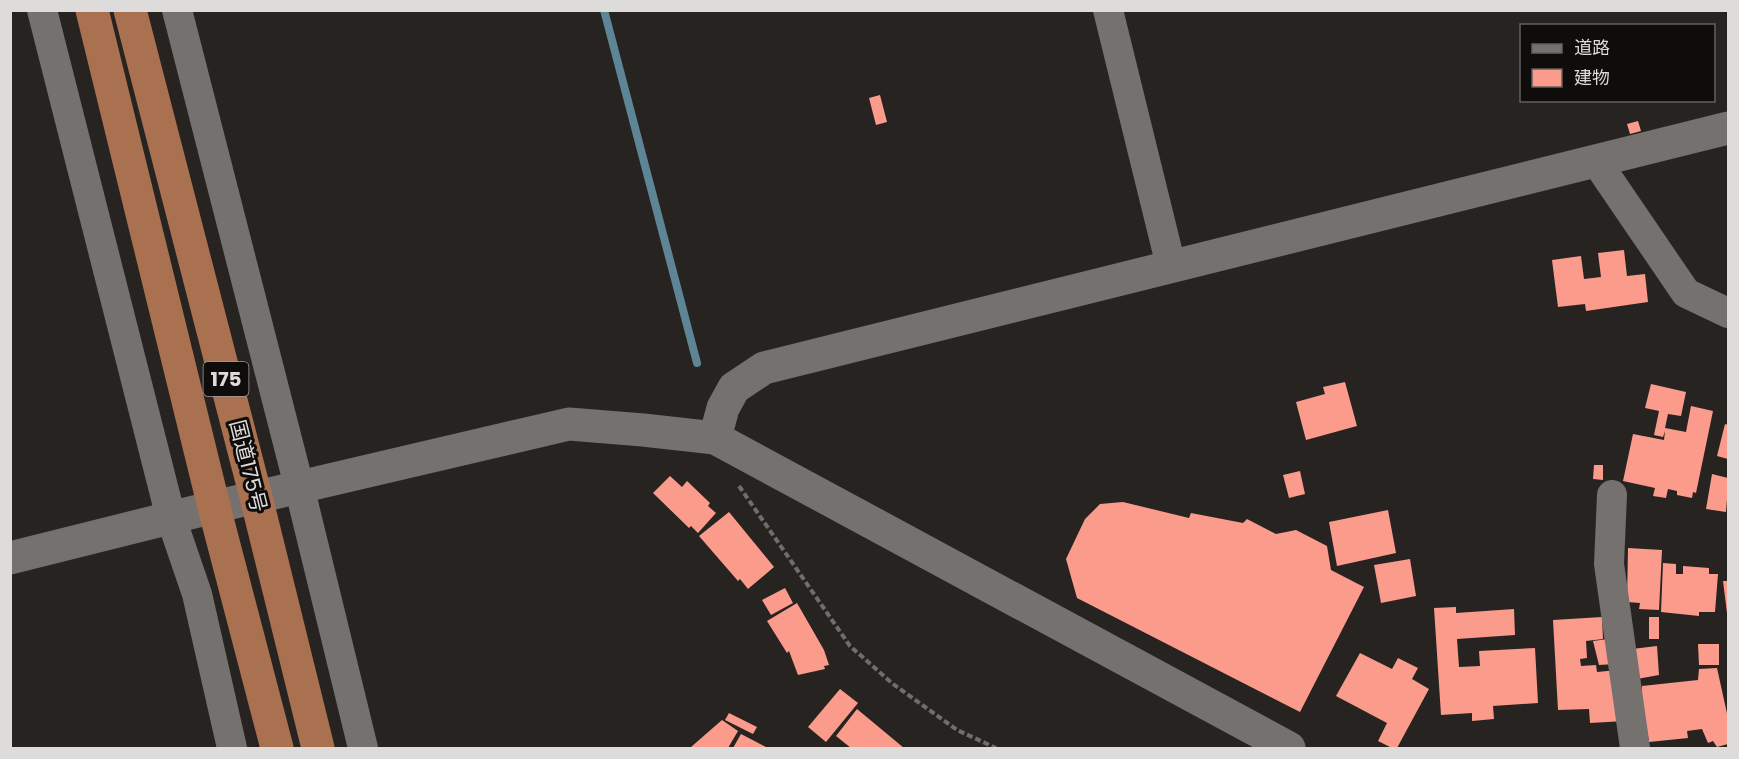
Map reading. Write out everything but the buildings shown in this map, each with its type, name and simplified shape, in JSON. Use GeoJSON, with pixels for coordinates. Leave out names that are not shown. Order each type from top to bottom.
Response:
{"type":"FeatureCollection","features":[{"type":"Feature","properties":{"kind":"highway","name":"国道175号"},"geometry":{"type":"LineString","coordinates":[[92,10],[214,507],[277,748]]}},
{"type":"Feature","properties":{"kind":"highway","name":"国道175号"},"geometry":{"type":"LineString","coordinates":[[130,10],[256,497],[318,748]]}},
{"type":"Feature","properties":{"kind":"street"},"geometry":{"type":"LineString","coordinates":[[42,10],[171,518],[197,594],[232,748]]}},
{"type":"Feature","properties":{"kind":"street"},"geometry":{"type":"LineString","coordinates":[[177,10],[299,486],[363,748]]}},
{"type":"Feature","properties":{"kind":"street"},"geometry":{"type":"LineString","coordinates":[[1108,10],[1171,266]]}},
{"type":"Feature","properties":{"kind":"street"},"geometry":{"type":"LineString","coordinates":[[715,438],[723,408],[734,388],[764,368],[1728,128]]}},
{"type":"Feature","properties":{"kind":"street"},"geometry":{"type":"LineString","coordinates":[[1596,161],[1686,293],[1728,313]]}},
{"type":"Feature","properties":{"kind":"street"},"geometry":{"type":"LineString","coordinates":[[10,558],[299,486],[569,424],[715,438],[1289,748]]}},
{"type":"Feature","properties":{"kind":"street"},"geometry":{"type":"LineString","coordinates":[[1612,495],[1610,564],[1635,748]]}},
{"type":"Feature","properties":{"kind":"path"},"geometry":{"type":"LineString","coordinates":[[738,485],[850,645],[893,684],[957,730],[996,748]]}},
{"type":"Feature","properties":{"kind":"waterway"},"geometry":{"type":"LineString","coordinates":[[604,10],[697,363]]}}]}
